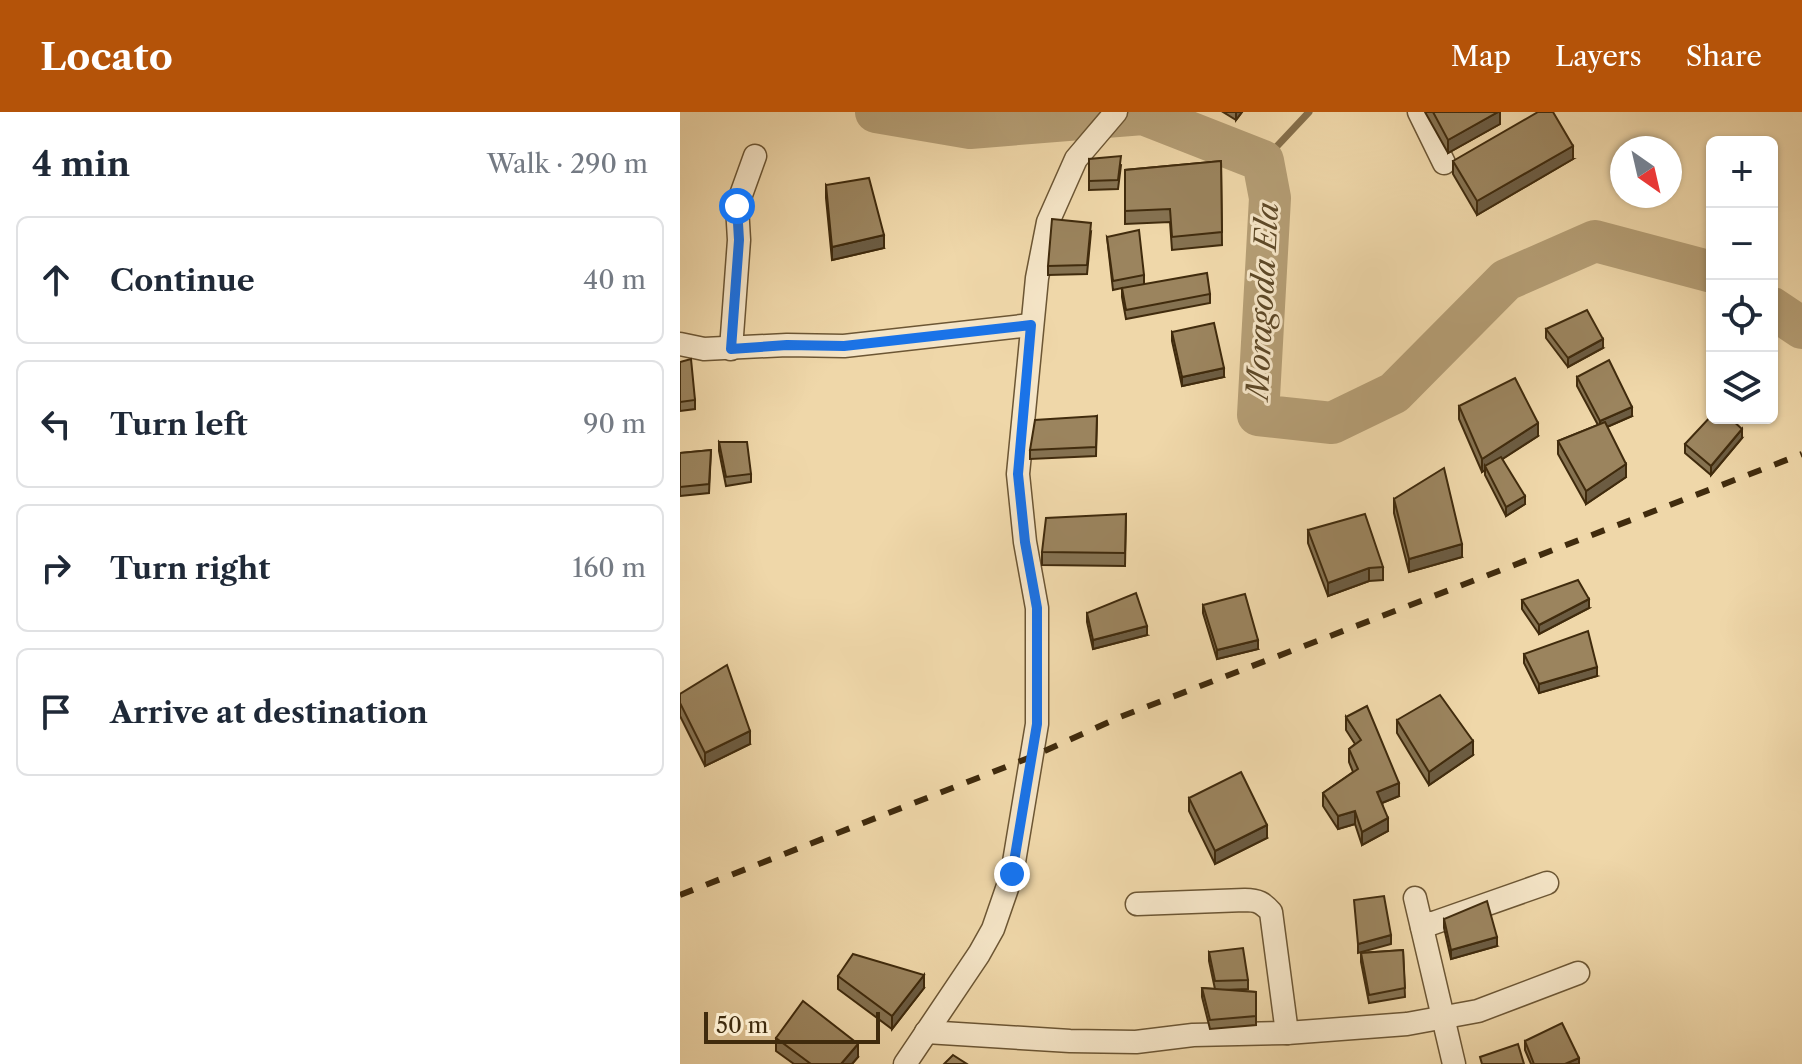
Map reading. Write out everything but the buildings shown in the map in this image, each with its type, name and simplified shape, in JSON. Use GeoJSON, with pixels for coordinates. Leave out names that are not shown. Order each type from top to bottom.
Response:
{"type":"FeatureCollection","features":[{"type":"Feature","properties":{"kind":"street"},"geometry":{"type":"LineString","coordinates":[[905,1064],[979,954],[993,929],[1012,874],[1037,724],[1037,608],[1025,542],[1018,474],[1037,278],[1048,222],[1076,159],[1116,112]]}},
{"type":"Feature","properties":{"kind":"street"},"geometry":{"type":"LineString","coordinates":[[1419,112],[1444,163]]}},
{"type":"Feature","properties":{"kind":"street"},"geometry":{"type":"LineString","coordinates":[[731,349],[739,240],[737,206],[755,156]]}},
{"type":"Feature","properties":{"kind":"street"},"geometry":{"type":"LineString","coordinates":[[680,344],[704,349],[844,346],[1031,325]]}},
{"type":"Feature","properties":{"kind":"street"},"geometry":{"type":"LineString","coordinates":[[1426,925],[1547,883]]}},
{"type":"Feature","properties":{"kind":"street"},"geometry":{"type":"LineString","coordinates":[[1415,898],[1426,925],[1454,1064]]}},
{"type":"Feature","properties":{"kind":"street"},"geometry":{"type":"LineString","coordinates":[[1137,904],[1258,900],[1265,905],[1271,912],[1287,1033]]}},
{"type":"Feature","properties":{"kind":"street"},"geometry":{"type":"LineString","coordinates":[[926,1032],[1136,1042],[1193,1035],[1287,1033],[1407,1024],[1478,1011],[1578,973]]}},
{"type":"Feature","properties":{"kind":"waterway","name":"Moragoda Ela"},"geometry":{"type":"LineString","coordinates":[[876,112],[970,128],[1143,114],[1263,161],[1270,198],[1258,415],[1332,423],[1394,393],[1506,280],[1595,241],[1706,270]]}},
{"type":"Feature","properties":{"kind":"waterway"},"geometry":{"type":"LineString","coordinates":[[1263,161],[1309,112]]}},
{"type":"Feature","properties":{"kind":"waterway","name":"Moragoda Ela"},"geometry":{"type":"LineString","coordinates":[[1778,312],[1802,328]]}},
{"type":"Feature","properties":{"kind":"railway"},"geometry":{"type":"LineString","coordinates":[[680,895],[1031,757],[1120,717],[1802,454]]}},
{"type":"Feature","properties":{"kind":"route"},"geometry":{"type":"LineString","coordinates":[[737,206],[739,240],[731,349],[787,345],[844,346],[1031,325],[1018,474],[1025,542],[1037,608],[1037,724],[1012,874]]}}]}
